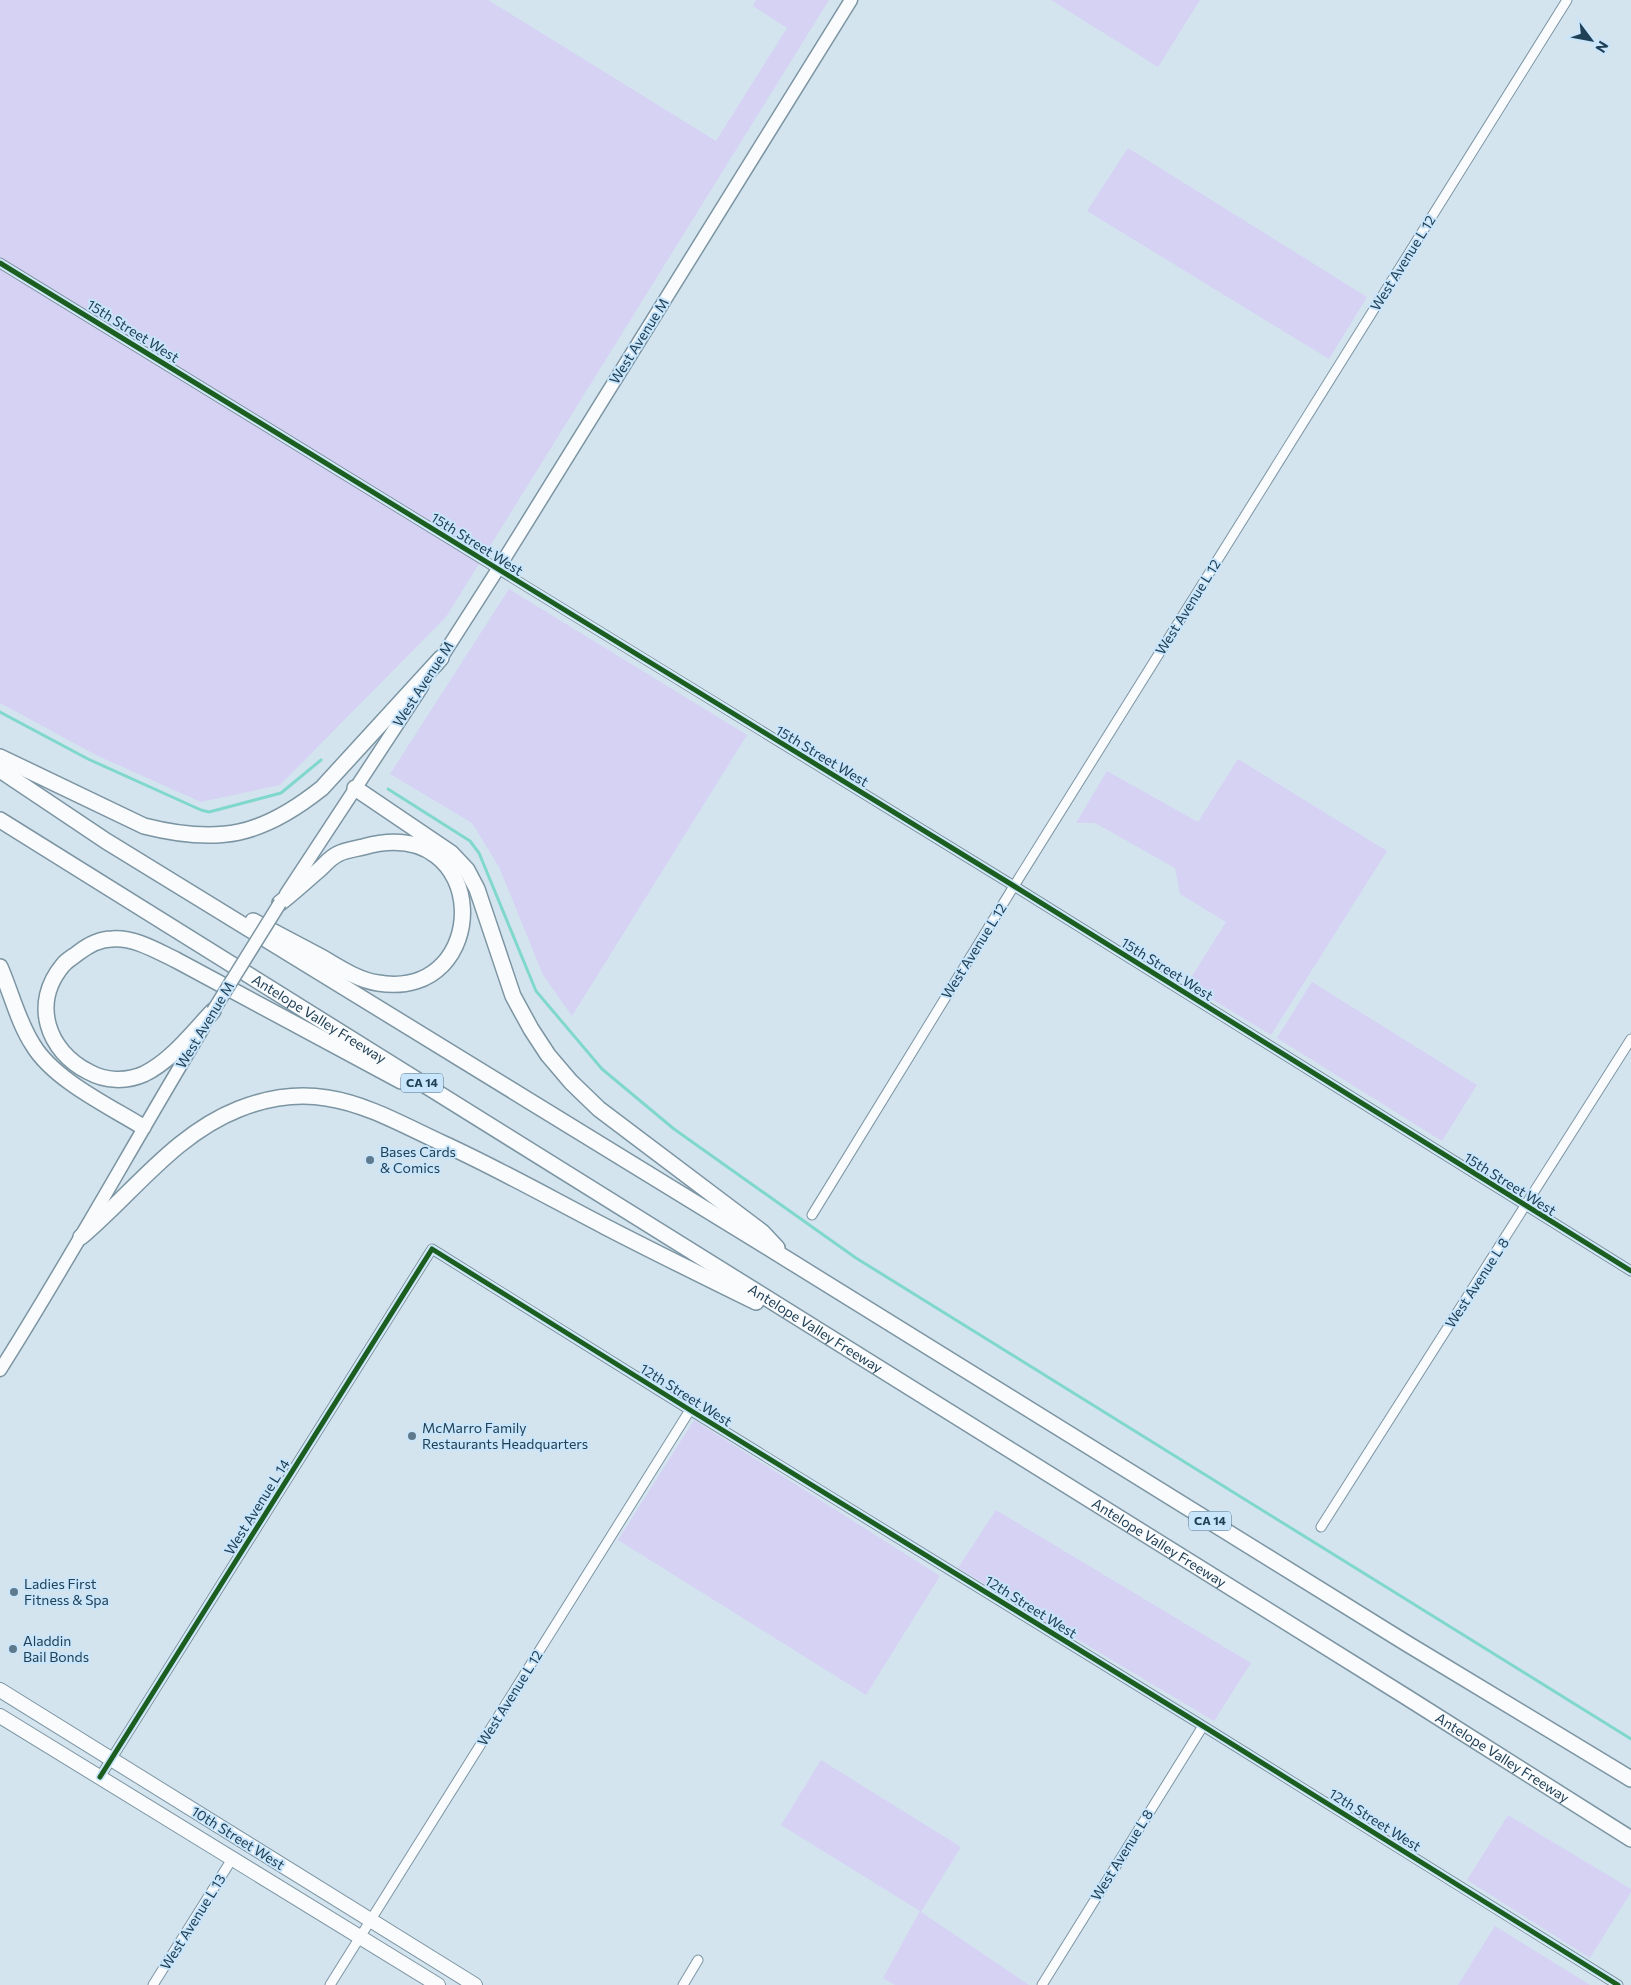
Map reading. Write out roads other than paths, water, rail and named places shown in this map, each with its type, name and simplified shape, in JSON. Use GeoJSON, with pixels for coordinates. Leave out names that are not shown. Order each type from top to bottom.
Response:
{"type":"FeatureCollection","features":[{"type":"Feature","properties":{"kind":"highway"},"geometry":{"type":"LineString","coordinates":[[0,756],[144,826],[167,832],[210,836],[245,830],[281,817],[322,788],[441,658]]}},
{"type":"Feature","properties":{"kind":"highway","name":"CA 14"},"geometry":{"type":"LineString","coordinates":[[0,770],[106,842],[790,1261],[1406,1643],[1631,1779]]}},
{"type":"Feature","properties":{"kind":"highway"},"geometry":{"type":"LineString","coordinates":[[355,788],[451,853],[467,870],[477,889],[512,996],[544,1049],[571,1082],[599,1109],[762,1232],[790,1261]]}},
{"type":"Feature","properties":{"kind":"highway","name":"Antelope Valley Freeway"},"geometry":{"type":"LineString","coordinates":[[0,820],[71,862],[1631,1839]]}},
{"type":"Feature","properties":{"kind":"highway"},"geometry":{"type":"LineString","coordinates":[[106,842],[354,975],[378,983],[402,984],[427,976],[437,969],[448,957],[458,941],[463,928],[464,913],[458,885],[451,871],[439,858],[427,850],[411,844],[393,842],[375,844],[337,854],[280,903]]}},
{"type":"Feature","properties":{"kind":"highway"},"geometry":{"type":"LineString","coordinates":[[213,1011],[161,1065],[141,1076],[119,1080],[98,1077],[75,1066],[54,1042],[48,1027],[47,1013],[48,996],[54,979],[64,964],[88,946],[112,939],[143,944],[510,1138]]}},
{"type":"Feature","properties":{"kind":"highway"},"geometry":{"type":"LineString","coordinates":[[0,967],[26,1033],[42,1058],[66,1079],[143,1128]]}},
{"type":"Feature","properties":{"kind":"highway"},"geometry":{"type":"LineString","coordinates":[[81,1237],[108,1214],[171,1151],[218,1118],[260,1101],[275,1098],[308,1096],[326,1098],[348,1102],[374,1112],[494,1167],[604,1226],[843,1346]]}},
{"type":"Feature","properties":{"kind":"main road","name":"West Avenue M"},"geometry":{"type":"LineString","coordinates":[[0,1370],[81,1237],[213,1011],[280,903],[498,569],[852,0]]}},
{"type":"Feature","properties":{"kind":"main road","name":"10th Street West"},"geometry":{"type":"LineString","coordinates":[[0,1690],[475,1985]]}},
{"type":"Feature","properties":{"kind":"main road","name":"10th Street West"},"geometry":{"type":"LineString","coordinates":[[0,1716],[438,1985]]}},
{"type":"Feature","properties":{"kind":"street","name":"West Avenue L 12"},"geometry":{"type":"LineString","coordinates":[[812,1215],[1014,886],[1567,0]]}},
{"type":"Feature","properties":{"kind":"street","name":"15th Street West"},"geometry":{"type":"LineString","coordinates":[[0,263],[1014,886],[1631,1271]]}},
{"type":"Feature","properties":{"kind":"street","name":"West Avenue L 8"},"geometry":{"type":"LineString","coordinates":[[1321,1527],[1631,1039]]}},
{"type":"Feature","properties":{"kind":"street","name":"12th Street West"},"geometry":{"type":"LineString","coordinates":[[432,1249],[1618,1985]]}},
{"type":"Feature","properties":{"kind":"street","name":"West Avenue L 14"},"geometry":{"type":"LineString","coordinates":[[100,1777],[432,1249]]}},
{"type":"Feature","properties":{"kind":"street","name":"West Avenue L 12"},"geometry":{"type":"LineString","coordinates":[[330,1985],[690,1410]]}},
{"type":"Feature","properties":{"kind":"street","name":"West Avenue L 8"},"geometry":{"type":"LineString","coordinates":[[1042,1985],[1203,1726]]}},
{"type":"Feature","properties":{"kind":"street","name":"West Avenue L 13"},"geometry":{"type":"LineString","coordinates":[[153,1985],[232,1859]]}},
{"type":"Feature","properties":{"kind":"street"},"geometry":{"type":"LineString","coordinates":[[683,1985],[698,1960]]}},
{"type":"Feature","properties":{"kind":"waterway"},"geometry":{"type":"LineString","coordinates":[[0,712],[88,759],[209,812],[281,793],[321,760]]}},
{"type":"Feature","properties":{"kind":"waterway"},"geometry":{"type":"LineString","coordinates":[[388,789],[470,841],[479,853],[536,991],[602,1069],[674,1129],[856,1258],[1631,1739]]}},
{"type":"Feature","properties":{"kind":"place","name":"Bases Cards & Comics"},"geometry":{"type":"Point","coordinates":[370,1160]}},
{"type":"Feature","properties":{"kind":"place","name":"McMarro Family Restaurants Headquarters"},"geometry":{"type":"Point","coordinates":[412,1436]}},
{"type":"Feature","properties":{"kind":"place","name":"Ladies First Fitness & Spa"},"geometry":{"type":"Point","coordinates":[14,1592]}},
{"type":"Feature","properties":{"kind":"place","name":"Aladdin Bail Bonds"},"geometry":{"type":"Point","coordinates":[13,1649]}}]}
